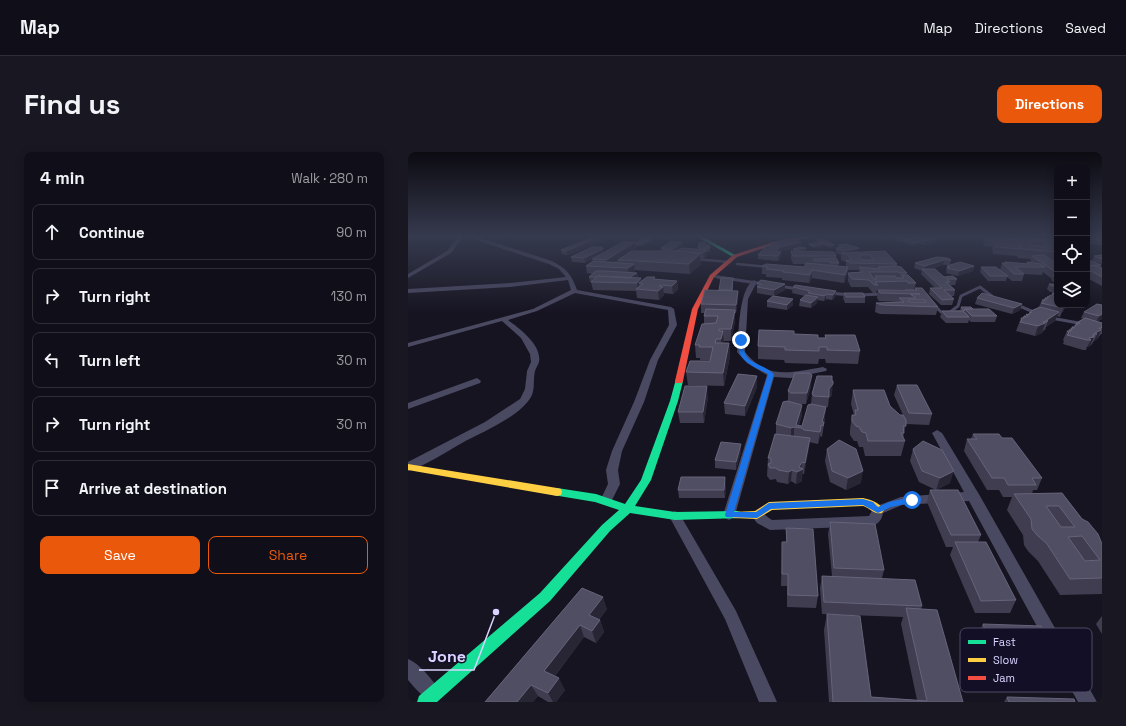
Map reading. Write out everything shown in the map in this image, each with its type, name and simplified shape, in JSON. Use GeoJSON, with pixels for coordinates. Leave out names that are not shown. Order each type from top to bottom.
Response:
{"type":"FeatureCollection","features":[{"type":"Feature","properties":{"kind":"main road"},"geometry":{"type":"LineString","coordinates":[[428,698],[545,597],[606,528],[628,509],[646,480],[674,401],[695,309],[712,276],[732,263]]}},
{"type":"Feature","properties":{"kind":"main road"},"geometry":{"type":"LineString","coordinates":[[408,467],[596,498],[628,509],[675,516],[757,515],[769,506],[863,502],[870,504],[878,510]]}},
{"type":"Feature","properties":{"kind":"street"},"geometry":{"type":"LineString","coordinates":[[408,276],[431,263]]}},
{"type":"Feature","properties":{"kind":"street"},"geometry":{"type":"LineString","coordinates":[[549,263],[567,272],[574,291]]}},
{"type":"Feature","properties":{"kind":"street"},"geometry":{"type":"LineString","coordinates":[[408,291],[510,286],[569,278]]}},
{"type":"Feature","properties":{"kind":"street"},"geometry":{"type":"LineString","coordinates":[[758,283],[744,299],[741,352],[745,359],[771,374],[786,376],[823,369]]}},
{"type":"Feature","properties":{"kind":"street"},"geometry":{"type":"LineString","coordinates":[[408,345],[535,310],[574,291],[671,309],[673,324],[654,360],[639,402],[618,451],[612,470],[614,484],[606,501]]}},
{"type":"Feature","properties":{"kind":"street"},"geometry":{"type":"LineString","coordinates":[[408,467],[501,417],[523,402],[531,388],[531,372],[535,362],[534,353],[528,341],[503,319]]}},
{"type":"Feature","properties":{"kind":"street"},"geometry":{"type":"LineString","coordinates":[[729,515],[771,374]]}},
{"type":"Feature","properties":{"kind":"street"},"geometry":{"type":"LineString","coordinates":[[408,406],[477,381]]}},
{"type":"Feature","properties":{"kind":"street"},"geometry":{"type":"LineString","coordinates":[[937,432],[1047,628]]}},
{"type":"Feature","properties":{"kind":"street"},"geometry":{"type":"LineString","coordinates":[[757,515],[761,520],[770,525],[872,521],[876,517],[878,510],[901,501],[974,496]]}},
{"type":"Feature","properties":{"kind":"street"},"geometry":{"type":"LineString","coordinates":[[675,516],[731,616],[768,702]]}},
{"type":"Feature","properties":{"kind":"street"},"geometry":{"type":"LineString","coordinates":[[408,667],[428,698]]}},
{"type":"Feature","properties":{"kind":"street"},"geometry":{"type":"LineString","coordinates":[[1082,692],[1088,702]]}},
{"type":"Feature","properties":{"kind":"lane"},"geometry":{"type":"LineString","coordinates":[[744,263],[776,268]]}},
{"type":"Feature","properties":{"kind":"lane"},"geometry":{"type":"LineString","coordinates":[[712,276],[758,283]]}},
{"type":"Feature","properties":{"kind":"lane"},"geometry":{"type":"LineString","coordinates":[[777,286],[800,289]]}},
{"type":"Feature","properties":{"kind":"lane"},"geometry":{"type":"LineString","coordinates":[[932,303],[941,312],[949,313],[958,306],[961,296],[980,287],[984,289],[989,296],[996,298]]}},
{"type":"Feature","properties":{"kind":"lane"},"geometry":{"type":"LineString","coordinates":[[823,292],[846,295],[892,294]]}},
{"type":"Feature","properties":{"kind":"lane"},"geometry":{"type":"LineString","coordinates":[[1009,303],[1022,306],[1046,317],[1088,324]]}},
{"type":"Feature","properties":{"kind":"building"},"geometry":{"type":"Polygon","coordinates":[[[591,263],[634,264],[628,268],[586,266],[591,263]]]}},
{"type":"Feature","properties":{"kind":"building"},"geometry":{"type":"Polygon","coordinates":[[[665,263],[690,263],[689,264],[665,263]]]}},
{"type":"Feature","properties":{"kind":"building"},"geometry":{"type":"Polygon","coordinates":[[[806,263],[848,267],[845,275],[812,270],[810,275],[766,269],[768,267],[762,266],[766,264],[804,267],[806,263]]]}},
{"type":"Feature","properties":{"kind":"building"},"geometry":{"type":"Polygon","coordinates":[[[850,263],[896,263],[897,264],[850,263]]]}},
{"type":"Feature","properties":{"kind":"building"},"geometry":{"type":"Polygon","coordinates":[[[915,263],[916,263],[936,263],[925,266],[915,263]]]}},
{"type":"Feature","properties":{"kind":"building"},"geometry":{"type":"Polygon","coordinates":[[[962,263],[974,266],[959,271],[947,268],[950,267],[947,266],[962,263]]]}},
{"type":"Feature","properties":{"kind":"building"},"geometry":{"type":"Polygon","coordinates":[[[1002,263],[1029,264],[1028,263],[1031,263],[1040,264],[1045,267],[1015,267],[1024,274],[1014,274],[1002,263]]]}},
{"type":"Feature","properties":{"kind":"building"},"geometry":{"type":"Polygon","coordinates":[[[1042,263],[1054,263],[1054,271],[1042,263]]]}},
{"type":"Feature","properties":{"kind":"building"},"geometry":{"type":"Polygon","coordinates":[[[1090,263],[1096,263],[1101,265],[1090,266],[1090,263]]]}},
{"type":"Feature","properties":{"kind":"building"},"geometry":{"type":"Polygon","coordinates":[[[1090,266],[1102,268],[1102,277],[1090,271],[1090,266]]]}},
{"type":"Feature","properties":{"kind":"building"},"geometry":{"type":"Polygon","coordinates":[[[859,267],[880,269],[878,267],[901,267],[907,273],[869,272],[874,279],[877,279],[875,276],[895,276],[897,278],[904,278],[901,275],[908,275],[916,283],[908,283],[907,281],[875,282],[878,285],[874,285],[869,280],[852,279],[848,273],[863,272],[859,267]]]}},
{"type":"Feature","properties":{"kind":"building"},"geometry":{"type":"Polygon","coordinates":[[[981,267],[996,267],[1008,276],[990,276],[981,267]]]}},
{"type":"Feature","properties":{"kind":"building"},"geometry":{"type":"Polygon","coordinates":[[[922,269],[935,269],[944,277],[953,276],[957,279],[947,279],[950,282],[946,282],[955,290],[944,290],[954,299],[942,300],[930,288],[942,288],[922,269]]]}},
{"type":"Feature","properties":{"kind":"building"},"geometry":{"type":"Polygon","coordinates":[[[596,271],[637,273],[628,278],[598,276],[589,277],[596,271]]]}},
{"type":"Feature","properties":{"kind":"building"},"geometry":{"type":"Polygon","coordinates":[[[598,276],[641,278],[637,283],[591,282],[598,276]]]}},
{"type":"Feature","properties":{"kind":"building"},"geometry":{"type":"Polygon","coordinates":[[[647,277],[677,281],[672,286],[659,286],[663,287],[658,291],[636,289],[643,284],[639,283],[647,277]]]}},
{"type":"Feature","properties":{"kind":"building"},"geometry":{"type":"Polygon","coordinates":[[[721,278],[733,278],[732,290],[719,290],[721,278]]]}},
{"type":"Feature","properties":{"kind":"building"},"geometry":{"type":"Polygon","coordinates":[[[761,280],[785,284],[774,290],[757,287],[761,284],[757,283],[761,280]]]}},
{"type":"Feature","properties":{"kind":"building"},"geometry":{"type":"Polygon","coordinates":[[[795,285],[836,291],[833,295],[826,294],[825,296],[808,293],[810,291],[793,287],[795,285]]]}},
{"type":"Feature","properties":{"kind":"building"},"geometry":{"type":"Polygon","coordinates":[[[915,288],[922,288],[938,307],[882,305],[876,303],[904,302],[899,298],[916,298],[910,294],[920,294],[880,293],[878,290],[917,290],[915,288]],[[908,300],[909,302],[926,302],[925,300],[908,300]]]}},
{"type":"Feature","properties":{"kind":"building"},"geometry":{"type":"Polygon","coordinates":[[[705,290],[738,291],[736,305],[701,304],[705,290]]]}},
{"type":"Feature","properties":{"kind":"building"},"geometry":{"type":"Polygon","coordinates":[[[844,293],[863,293],[865,297],[846,297],[844,293]]]}},
{"type":"Feature","properties":{"kind":"building"},"geometry":{"type":"Polygon","coordinates":[[[982,293],[1022,304],[1014,308],[977,298],[982,293]]]}},
{"type":"Feature","properties":{"kind":"building"},"geometry":{"type":"Polygon","coordinates":[[[1054,294],[1054,306],[1041,303],[1044,301],[1042,300],[1048,298],[1047,297],[1054,294]]]}},
{"type":"Feature","properties":{"kind":"building"},"geometry":{"type":"Polygon","coordinates":[[[806,295],[818,297],[811,303],[800,300],[806,295]]]}},
{"type":"Feature","properties":{"kind":"building"},"geometry":{"type":"Polygon","coordinates":[[[773,296],[793,299],[787,305],[767,301],[773,296]]]}},
{"type":"Feature","properties":{"kind":"building"},"geometry":{"type":"Polygon","coordinates":[[[1097,304],[1102,305],[1102,314],[1099,316],[1084,312],[1097,304]]]}},
{"type":"Feature","properties":{"kind":"building"},"geometry":{"type":"Polygon","coordinates":[[[961,307],[971,307],[973,309],[965,309],[964,311],[961,307]]]}},
{"type":"Feature","properties":{"kind":"building"},"geometry":{"type":"Polygon","coordinates":[[[1040,307],[1059,312],[1047,320],[1048,321],[1045,321],[1047,322],[1043,322],[1045,323],[1038,326],[1020,322],[1022,320],[1021,318],[1028,316],[1026,314],[1029,315],[1029,313],[1032,312],[1031,311],[1040,307]]]}},
{"type":"Feature","properties":{"kind":"building"},"geometry":{"type":"Polygon","coordinates":[[[706,309],[735,310],[731,329],[719,329],[719,331],[723,331],[721,339],[716,339],[715,343],[729,343],[723,373],[686,372],[690,361],[710,361],[713,347],[699,347],[700,345],[695,345],[702,324],[716,323],[718,316],[704,316],[706,309]]]}},
{"type":"Feature","properties":{"kind":"building"},"geometry":{"type":"Polygon","coordinates":[[[965,309],[989,309],[997,316],[972,316],[965,309]]]}},
{"type":"Feature","properties":{"kind":"building"},"geometry":{"type":"Polygon","coordinates":[[[942,311],[963,311],[969,317],[947,317],[942,311]]]}},
{"type":"Feature","properties":{"kind":"building"},"geometry":{"type":"Polygon","coordinates":[[[1085,318],[1102,323],[1102,328],[1099,328],[1101,330],[1095,333],[1097,334],[1093,334],[1095,336],[1092,336],[1094,337],[1089,338],[1091,340],[1067,335],[1069,333],[1067,331],[1071,331],[1069,330],[1072,330],[1071,328],[1074,328],[1072,327],[1075,327],[1075,325],[1078,324],[1076,323],[1080,323],[1078,322],[1085,318]]]}},
{"type":"Feature","properties":{"kind":"building"},"geometry":{"type":"Polygon","coordinates":[[[759,330],[794,331],[794,334],[818,335],[818,338],[826,338],[825,335],[855,335],[860,351],[827,350],[827,347],[819,347],[819,351],[785,350],[785,347],[758,346],[759,330]]]}},
{"type":"Feature","properties":{"kind":"building"},"geometry":{"type":"Polygon","coordinates":[[[795,373],[809,373],[812,375],[807,393],[791,393],[788,391],[795,373]]]}},
{"type":"Feature","properties":{"kind":"building"},"geometry":{"type":"Polygon","coordinates":[[[738,374],[757,376],[745,406],[724,403],[738,374]]]}},
{"type":"Feature","properties":{"kind":"building"},"geometry":{"type":"Polygon","coordinates":[[[817,376],[832,376],[833,384],[829,389],[829,397],[814,396],[812,394],[817,376]]]}},
{"type":"Feature","properties":{"kind":"building"},"geometry":{"type":"Polygon","coordinates":[[[897,385],[917,385],[932,414],[909,413],[897,385]]]}},
{"type":"Feature","properties":{"kind":"building"},"geometry":{"type":"Polygon","coordinates":[[[685,386],[707,386],[703,412],[678,412],[685,386]]]}},
{"type":"Feature","properties":{"kind":"building"},"geometry":{"type":"Polygon","coordinates":[[[853,390],[884,390],[890,406],[900,415],[903,415],[906,420],[906,426],[903,426],[904,433],[901,433],[905,441],[868,441],[866,433],[862,432],[852,421],[852,415],[856,415],[855,410],[858,410],[853,390]]]}},
{"type":"Feature","properties":{"kind":"building"},"geometry":{"type":"Polygon","coordinates":[[[787,401],[802,405],[796,425],[802,426],[808,405],[811,404],[826,407],[822,422],[824,422],[823,426],[821,425],[820,432],[804,430],[802,428],[791,428],[776,424],[783,402],[787,401]]]}},
{"type":"Feature","properties":{"kind":"building"},"geometry":{"type":"Polygon","coordinates":[[[775,434],[810,438],[805,463],[802,462],[799,467],[803,469],[797,472],[792,470],[789,472],[778,470],[776,468],[770,468],[768,464],[771,463],[771,458],[768,458],[775,434]]]}},
{"type":"Feature","properties":{"kind":"building"},"geometry":{"type":"Polygon","coordinates":[[[973,434],[999,434],[1002,438],[1012,438],[1042,478],[1032,478],[1036,485],[1008,485],[1004,478],[992,478],[967,439],[977,439],[973,434]]]}},
{"type":"Feature","properties":{"kind":"building"},"geometry":{"type":"Polygon","coordinates":[[[839,440],[856,449],[863,471],[848,478],[832,471],[827,449],[839,440]]]}},
{"type":"Feature","properties":{"kind":"building"},"geometry":{"type":"Polygon","coordinates":[[[923,441],[942,450],[954,471],[940,478],[922,471],[913,449],[923,441]]]}},
{"type":"Feature","properties":{"kind":"building"},"geometry":{"type":"Polygon","coordinates":[[[721,442],[741,444],[736,462],[715,460],[721,442]]]}},
{"type":"Feature","properties":{"kind":"building"},"geometry":{"type":"Polygon","coordinates":[[[681,477],[725,477],[724,490],[678,490],[681,477]]]}},
{"type":"Feature","properties":{"kind":"building"},"geometry":{"type":"Polygon","coordinates":[[[930,490],[958,490],[981,535],[951,535],[930,490]]]}},
{"type":"Feature","properties":{"kind":"building"},"geometry":{"type":"Polygon","coordinates":[[[1062,493],[1082,519],[1088,522],[1098,534],[1102,544],[1102,578],[1070,579],[1047,544],[1032,529],[1031,519],[1014,494],[1062,493]],[[1046,506],[1061,527],[1075,527],[1059,506],[1046,506]],[[1082,536],[1068,537],[1085,561],[1100,560],[1082,536]]]}},
{"type":"Feature","properties":{"kind":"building"},"geometry":{"type":"Polygon","coordinates":[[[830,522],[875,524],[884,570],[834,568],[830,522]]]}},
{"type":"Feature","properties":{"kind":"building"},"geometry":{"type":"Polygon","coordinates":[[[786,528],[813,529],[818,596],[788,595],[788,574],[782,574],[782,542],[787,542],[786,528]]]}},
{"type":"Feature","properties":{"kind":"building"},"geometry":{"type":"Polygon","coordinates":[[[955,542],[986,542],[1016,600],[981,601],[955,542]]]}},
{"type":"Feature","properties":{"kind":"building"},"geometry":{"type":"Polygon","coordinates":[[[822,576],[915,580],[922,606],[824,602],[822,576]]]}},
{"type":"Feature","properties":{"kind":"building"},"geometry":{"type":"Polygon","coordinates":[[[582,588],[603,597],[589,615],[600,620],[592,631],[580,625],[544,671],[559,678],[548,693],[531,685],[517,702],[485,702],[582,588]]]}},
{"type":"Feature","properties":{"kind":"building"},"geometry":{"type":"Polygon","coordinates":[[[906,608],[937,610],[963,702],[833,702],[827,614],[860,616],[871,697],[927,701],[906,608]]]}},
{"type":"Feature","properties":{"kind":"building"},"geometry":{"type":"Polygon","coordinates":[[[983,624],[1041,626],[1042,628],[984,628],[983,624]]]}},
{"type":"Feature","properties":{"kind":"building"},"geometry":{"type":"Polygon","coordinates":[[[1007,697],[1074,699],[1075,702],[1009,702],[1007,697]]]}},
{"type":"Feature","properties":{"kind":"traffic: fast"},"geometry":{"type":"LineString","coordinates":[[425,702],[545,597],[606,528],[628,509],[646,480],[674,401],[679,381]]}},
{"type":"Feature","properties":{"kind":"traffic: fast"},"geometry":{"type":"LineString","coordinates":[[557,492],[596,498],[628,509],[675,516],[737,515]]}},
{"type":"Feature","properties":{"kind":"traffic: slow"},"geometry":{"type":"LineString","coordinates":[[408,467],[557,492]]}},
{"type":"Feature","properties":{"kind":"traffic: slow"},"geometry":{"type":"LineString","coordinates":[[737,515],[757,515],[769,506],[863,502],[870,504],[878,510]]}},
{"type":"Feature","properties":{"kind":"traffic: jam"},"geometry":{"type":"LineString","coordinates":[[679,381],[695,309],[712,276],[727,263]]}},
{"type":"Feature","properties":{"kind":"place","name":"Jone"},"geometry":{"type":"Point","coordinates":[496,612]}},
{"type":"Feature","properties":{"kind":"route"},"geometry":{"type":"LineString","coordinates":[[741,340],[741,352],[745,359],[771,374],[771,378],[729,515],[757,515],[769,506],[863,502],[870,504],[878,510],[889,504],[912,500]]}}]}
